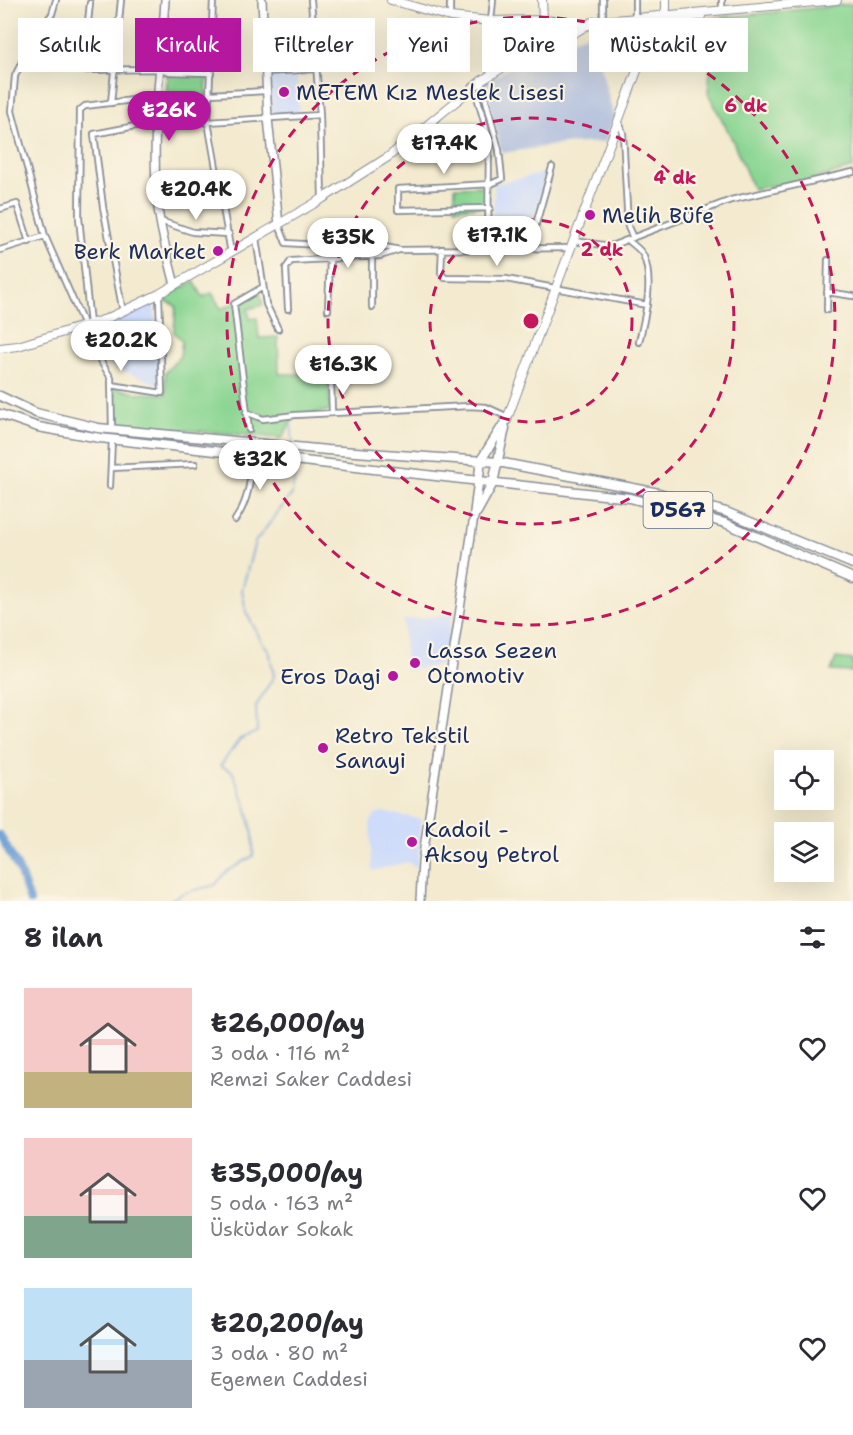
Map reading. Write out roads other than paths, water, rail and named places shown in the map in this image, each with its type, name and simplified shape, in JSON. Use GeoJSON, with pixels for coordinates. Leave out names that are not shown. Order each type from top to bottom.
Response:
{"type":"FeatureCollection","features":[{"type":"Feature","properties":{"kind":"highway","name":"D567"},"geometry":{"type":"LineString","coordinates":[[0,396],[36,413],[112,434],[493,483],[630,498],[725,522],[853,578]]}},
{"type":"Feature","properties":{"kind":"highway","name":"D567"},"geometry":{"type":"LineString","coordinates":[[0,414],[39,427],[498,462],[658,493],[726,512],[853,564]]}},
{"type":"Feature","properties":{"kind":"highway"},"geometry":{"type":"LineString","coordinates":[[474,516],[481,460],[507,418]]}},
{"type":"Feature","properties":{"kind":"highway"},"geometry":{"type":"LineString","coordinates":[[474,516],[493,483],[507,418]]}},
{"type":"Feature","properties":{"kind":"main road"},"geometry":{"type":"LineString","coordinates":[[390,0],[408,3],[450,17],[482,20]]}},
{"type":"Feature","properties":{"kind":"main road"},"geometry":{"type":"LineString","coordinates":[[542,0],[543,18]]}},
{"type":"Feature","properties":{"kind":"main road"},"geometry":{"type":"LineString","coordinates":[[665,16],[666,0]]}},
{"type":"Feature","properties":{"kind":"main road"},"geometry":{"type":"LineString","coordinates":[[651,18],[771,4],[837,0]]}},
{"type":"Feature","properties":{"kind":"main road"},"geometry":{"type":"LineString","coordinates":[[665,16],[699,17],[771,4]]}},
{"type":"Feature","properties":{"kind":"main road"},"geometry":{"type":"LineString","coordinates":[[577,24],[589,25]]}},
{"type":"Feature","properties":{"kind":"main road"},"geometry":{"type":"LineString","coordinates":[[0,348],[18,346],[87,325],[123,312],[159,294],[322,200],[388,157],[478,83],[523,56],[589,24]]}},
{"type":"Feature","properties":{"kind":"main road"},"geometry":{"type":"LineString","coordinates":[[507,418],[638,72]]}},
{"type":"Feature","properties":{"kind":"main road"},"geometry":{"type":"LineString","coordinates":[[636,77],[639,72]]}},
{"type":"Feature","properties":{"kind":"street"},"geometry":{"type":"LineString","coordinates":[[56,0],[52,14],[33,39],[15,76],[12,111],[45,236],[87,325],[97,355],[110,374],[112,434],[110,486]]}},
{"type":"Feature","properties":{"kind":"street"},"geometry":{"type":"LineString","coordinates":[[119,18],[121,0]]}},
{"type":"Feature","properties":{"kind":"street"},"geometry":{"type":"LineString","coordinates":[[164,18],[165,0]]}},
{"type":"Feature","properties":{"kind":"street"},"geometry":{"type":"LineString","coordinates":[[213,0],[208,122],[231,253]]}},
{"type":"Feature","properties":{"kind":"street"},"geometry":{"type":"LineString","coordinates":[[262,0],[263,18]]}},
{"type":"Feature","properties":{"kind":"street"},"geometry":{"type":"LineString","coordinates":[[311,0],[312,18]]}},
{"type":"Feature","properties":{"kind":"street"},"geometry":{"type":"LineString","coordinates":[[450,0],[450,17]]}},
{"type":"Feature","properties":{"kind":"street"},"geometry":{"type":"LineString","coordinates":[[491,18],[493,0]]}},
{"type":"Feature","properties":{"kind":"street"},"geometry":{"type":"LineString","coordinates":[[603,0],[603,18]]}},
{"type":"Feature","properties":{"kind":"street"},"geometry":{"type":"LineString","coordinates":[[635,0],[637,18]]}},
{"type":"Feature","properties":{"kind":"street"},"geometry":{"type":"LineString","coordinates":[[722,0],[722,10]]}},
{"type":"Feature","properties":{"kind":"street"},"geometry":{"type":"LineString","coordinates":[[88,18],[90,3]]}},
{"type":"Feature","properties":{"kind":"street"},"geometry":{"type":"LineString","coordinates":[[111,103],[115,72]]}},
{"type":"Feature","properties":{"kind":"street"},"geometry":{"type":"LineString","coordinates":[[161,72],[156,122],[160,220],[174,285]]}},
{"type":"Feature","properties":{"kind":"street"},"geometry":{"type":"LineString","coordinates":[[171,72],[211,73]]}},
{"type":"Feature","properties":{"kind":"street"},"geometry":{"type":"LineString","coordinates":[[266,72],[268,118],[279,225],[286,243],[319,245],[350,240],[400,250]]}},
{"type":"Feature","properties":{"kind":"street"},"geometry":{"type":"LineString","coordinates":[[316,72],[320,115],[322,200]]}},
{"type":"Feature","properties":{"kind":"street"},"geometry":{"type":"LineString","coordinates":[[478,83],[500,153],[502,179],[491,184],[398,189],[398,210],[490,208]]}},
{"type":"Feature","properties":{"kind":"street"},"geometry":{"type":"LineString","coordinates":[[478,83],[490,154],[488,249]]}},
{"type":"Feature","properties":{"kind":"street"},"geometry":{"type":"LineString","coordinates":[[210,94],[266,91]]}},
{"type":"Feature","properties":{"kind":"street"},"geometry":{"type":"LineString","coordinates":[[87,325],[79,218],[80,110],[85,106],[157,97]]}},
{"type":"Feature","properties":{"kind":"street"},"geometry":{"type":"LineString","coordinates":[[123,312],[103,207],[94,134],[156,122],[208,122],[320,115]]}},
{"type":"Feature","properties":{"kind":"street"},"geometry":{"type":"LineString","coordinates":[[619,122],[622,133],[630,239],[644,255],[648,275],[647,305],[639,342]]}},
{"type":"Feature","properties":{"kind":"street"},"geometry":{"type":"LineString","coordinates":[[490,154],[500,153]]}},
{"type":"Feature","properties":{"kind":"street"},"geometry":{"type":"LineString","coordinates":[[529,249],[552,167]]}},
{"type":"Feature","properties":{"kind":"street"},"geometry":{"type":"LineString","coordinates":[[288,309],[286,268],[291,261],[372,256],[400,250],[611,246],[731,200],[853,172]]}},
{"type":"Feature","properties":{"kind":"street"},"geometry":{"type":"LineString","coordinates":[[0,209],[17,204],[29,242]]}},
{"type":"Feature","properties":{"kind":"street"},"geometry":{"type":"LineString","coordinates":[[160,220],[193,232],[229,234]]}},
{"type":"Feature","properties":{"kind":"street"},"geometry":{"type":"LineString","coordinates":[[0,250],[45,236]]}},
{"type":"Feature","properties":{"kind":"street"},"geometry":{"type":"LineString","coordinates":[[256,238],[266,304],[278,329]]}},
{"type":"Feature","properties":{"kind":"street"},"geometry":{"type":"LineString","coordinates":[[442,249],[441,273],[445,278],[506,279],[647,305]]}},
{"type":"Feature","properties":{"kind":"street"},"geometry":{"type":"LineString","coordinates":[[372,256],[372,307]]}},
{"type":"Feature","properties":{"kind":"street"},"geometry":{"type":"LineString","coordinates":[[328,310],[330,259]]}},
{"type":"Feature","properties":{"kind":"street"},"geometry":{"type":"LineString","coordinates":[[827,310],[828,260]]}},
{"type":"Feature","properties":{"kind":"street"},"geometry":{"type":"LineString","coordinates":[[249,430],[234,304],[263,287]]}},
{"type":"Feature","properties":{"kind":"street"},"geometry":{"type":"LineString","coordinates":[[827,292],[853,296]]}},
{"type":"Feature","properties":{"kind":"street"},"geometry":{"type":"LineString","coordinates":[[111,385],[162,393],[159,294]]}},
{"type":"Feature","properties":{"kind":"street"},"geometry":{"type":"LineString","coordinates":[[331,381],[332,413]]}},
{"type":"Feature","properties":{"kind":"street"},"geometry":{"type":"LineString","coordinates":[[246,412],[263,419],[469,406],[486,407],[507,418]]}},
{"type":"Feature","properties":{"kind":"street"},"geometry":{"type":"LineString","coordinates":[[235,520],[244,508],[247,496],[252,471],[251,453]]}},
{"type":"Feature","properties":{"kind":"street"},"geometry":{"type":"LineString","coordinates":[[111,468],[195,464]]}},
{"type":"Feature","properties":{"kind":"street"},"geometry":{"type":"LineString","coordinates":[[420,901],[422,862],[474,516]]}},
{"type":"Feature","properties":{"kind":"waterway"},"geometry":{"type":"LineString","coordinates":[[291,424],[293,442]]}},
{"type":"Feature","properties":{"kind":"waterway"},"geometry":{"type":"LineString","coordinates":[[169,901],[183,893],[215,885],[226,872],[253,856],[253,835],[246,806],[232,771],[220,766],[240,739],[257,732],[256,706],[274,676],[269,650],[263,644],[246,612],[242,590],[255,542],[292,494],[297,464]]}},
{"type":"Feature","properties":{"kind":"waterway"},"geometry":{"type":"LineString","coordinates":[[0,835],[19,870],[30,901]]}},
{"type":"Feature","properties":{"kind":"place","name":"METEM Kız Meslek Lisesi"},"geometry":{"type":"Point","coordinates":[284,92]}},
{"type":"Feature","properties":{"kind":"place","name":"Melih Büfe"},"geometry":{"type":"Point","coordinates":[590,215]}},
{"type":"Feature","properties":{"kind":"place","name":"Berk Market"},"geometry":{"type":"Point","coordinates":[218,251]}},
{"type":"Feature","properties":{"kind":"place","name":"Lassa Sezen Otomotiv"},"geometry":{"type":"Point","coordinates":[415,663]}},
{"type":"Feature","properties":{"kind":"place","name":"Eros Dagi"},"geometry":{"type":"Point","coordinates":[393,676]}},
{"type":"Feature","properties":{"kind":"place","name":"Retro Tekstil Sanayi"},"geometry":{"type":"Point","coordinates":[323,748]}},
{"type":"Feature","properties":{"kind":"place","name":"Kadoil - Aksoy Petrol"},"geometry":{"type":"Point","coordinates":[412,842]}}]}
